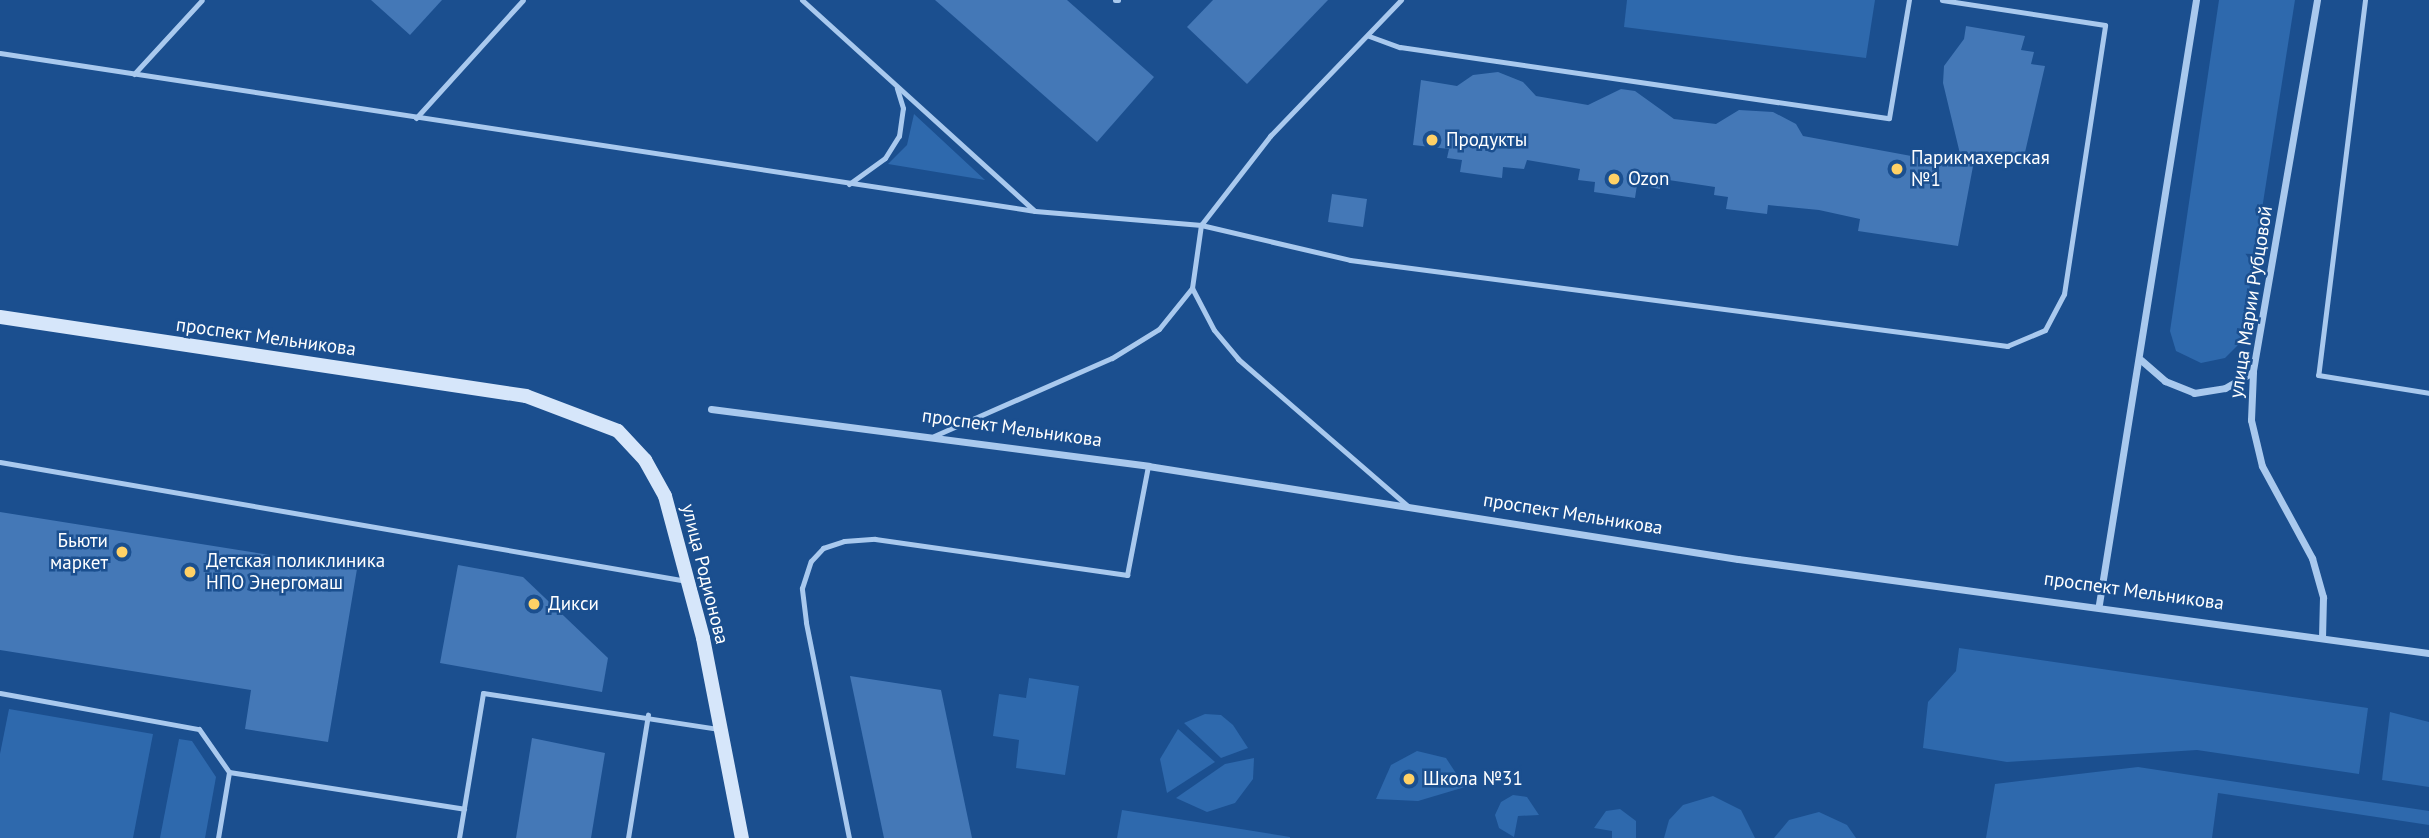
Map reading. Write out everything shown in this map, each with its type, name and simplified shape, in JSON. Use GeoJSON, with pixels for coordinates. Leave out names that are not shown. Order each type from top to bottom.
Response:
{"type":"FeatureCollection","features":[{"type":"Feature","properties":{"kind":"street"},"geometry":{"type":"LineString","coordinates":[[2099,604],[2141,360],[2196,0]]}},
{"type":"Feature","properties":{"kind":"street","name":"улица Марии Рубцовой"},"geometry":{"type":"LineString","coordinates":[[2317,0],[2253,372],[2251,420],[2262,466],[2312,558],[2323,597],[2322,638]]}},
{"type":"Feature","properties":{"kind":"street","name":"проспект Мельникова"},"geometry":{"type":"LineString","coordinates":[[0,317],[526,396]]}},
{"type":"Feature","properties":{"kind":"street"},"geometry":{"type":"LineString","coordinates":[[2141,360],[2165,381],[2194,393],[2225,388],[2253,372]]}},
{"type":"Feature","properties":{"kind":"street","name":"улица Родионова"},"geometry":{"type":"LineString","coordinates":[[526,396],[603,423],[634,446],[665,496],[690,581],[742,838]]}},
{"type":"Feature","properties":{"kind":"street","name":"проспект Мельникова"},"geometry":{"type":"LineString","coordinates":[[711,409],[1148,466],[1738,559],[2099,604],[2429,653]]}},
{"type":"Feature","properties":{"kind":"lane"},"geometry":{"type":"LineString","coordinates":[[134,74],[202,0]]}},
{"type":"Feature","properties":{"kind":"lane"},"geometry":{"type":"LineString","coordinates":[[415,118],[523,0]]}},
{"type":"Feature","properties":{"kind":"lane"},"geometry":{"type":"LineString","coordinates":[[802,0],[1035,211]]}},
{"type":"Feature","properties":{"kind":"lane"},"geometry":{"type":"LineString","coordinates":[[934,436],[1112,358],[1159,329],[1192,288],[1201,225],[1270,136],[1402,0]]}},
{"type":"Feature","properties":{"kind":"lane"},"geometry":{"type":"LineString","coordinates":[[1366,37],[1382,37],[1399,47],[1889,118],[1909,0]]}},
{"type":"Feature","properties":{"kind":"lane"},"geometry":{"type":"LineString","coordinates":[[0,53],[1035,211],[1201,225],[1350,260],[2007,346],[2027,341],[2045,330],[2064,294],[2105,24],[1942,0]]}},
{"type":"Feature","properties":{"kind":"lane"},"geometry":{"type":"LineString","coordinates":[[2365,0],[2318,375],[2429,393]]}},
{"type":"Feature","properties":{"kind":"lane"},"geometry":{"type":"LineString","coordinates":[[849,184],[885,158],[900,136],[902,108],[896,85]]}},
{"type":"Feature","properties":{"kind":"lane"},"geometry":{"type":"LineString","coordinates":[[1192,288],[1214,330],[1238,359],[1410,508]]}},
{"type":"Feature","properties":{"kind":"lane"},"geometry":{"type":"LineString","coordinates":[[0,463],[690,581]]}},
{"type":"Feature","properties":{"kind":"lane"},"geometry":{"type":"LineString","coordinates":[[849,838],[806,622],[802,588],[811,561],[823,548],[844,541],[875,539],[1127,575],[1148,466]]}},
{"type":"Feature","properties":{"kind":"lane"},"geometry":{"type":"LineString","coordinates":[[0,693],[199,729],[229,772],[218,838]]}},
{"type":"Feature","properties":{"kind":"lane"},"geometry":{"type":"LineString","coordinates":[[459,838],[483,693],[649,715],[721,730]]}},
{"type":"Feature","properties":{"kind":"lane"},"geometry":{"type":"LineString","coordinates":[[628,838],[649,715]]}},
{"type":"Feature","properties":{"kind":"lane"},"geometry":{"type":"LineString","coordinates":[[229,772],[464,809]]}},
{"type":"Feature","properties":{"kind":"shaded area"},"geometry":{"type":"Polygon","coordinates":[[[1627,0],[1875,0],[1866,58],[1624,27],[1627,0]]]}},
{"type":"Feature","properties":{"kind":"shaded area"},"geometry":{"type":"Polygon","coordinates":[[[2219,0],[2295,0],[2241,342],[2225,358],[2201,363],[2176,351],[2170,331],[2219,0]]]}},
{"type":"Feature","properties":{"kind":"shaded area"},"geometry":{"type":"Polygon","coordinates":[[[914,114],[985,180],[888,164],[907,145],[914,114]]]}},
{"type":"Feature","properties":{"kind":"shaded area"},"geometry":{"type":"Polygon","coordinates":[[[1959,648],[2368,708],[2359,774],[2197,750],[2007,762],[1923,748],[1928,702],[1956,671],[1959,648]]]}},
{"type":"Feature","properties":{"kind":"shaded area"},"geometry":{"type":"Polygon","coordinates":[[[1029,678],[1079,686],[1065,775],[1016,768],[1019,740],[993,736],[999,694],[1026,698],[1029,678]]]}},
{"type":"Feature","properties":{"kind":"shaded area"},"geometry":{"type":"Polygon","coordinates":[[[9,709],[153,734],[133,838],[0,838],[0,754],[9,709]]]}},
{"type":"Feature","properties":{"kind":"shaded area"},"geometry":{"type":"Polygon","coordinates":[[[2390,712],[2429,722],[2429,787],[2382,780],[2390,712]]]}},
{"type":"Feature","properties":{"kind":"shaded area"},"geometry":{"type":"Polygon","coordinates":[[[1205,714],[1221,715],[1233,725],[1248,748],[1221,758],[1184,723],[1205,714]]]}},
{"type":"Feature","properties":{"kind":"shaded area"},"geometry":{"type":"Polygon","coordinates":[[[1178,729],[1215,762],[1167,793],[1160,759],[1178,729]]]}},
{"type":"Feature","properties":{"kind":"shaded area"},"geometry":{"type":"Polygon","coordinates":[[[179,739],[192,741],[216,777],[205,838],[160,838],[179,739]]]}},
{"type":"Feature","properties":{"kind":"shaded area"},"geometry":{"type":"Polygon","coordinates":[[[1417,751],[1446,758],[1465,787],[1418,801],[1376,799],[1391,765],[1417,751]]]}},
{"type":"Feature","properties":{"kind":"shaded area"},"geometry":{"type":"Polygon","coordinates":[[[1254,758],[1253,779],[1235,803],[1207,812],[1176,798],[1225,764],[1254,758]]]}},
{"type":"Feature","properties":{"kind":"shaded area"},"geometry":{"type":"Polygon","coordinates":[[[2138,767],[2429,811],[2429,825],[2218,793],[2212,838],[1986,838],[1995,784],[2138,767]]]}},
{"type":"Feature","properties":{"kind":"shaded area"},"geometry":{"type":"Polygon","coordinates":[[[1513,795],[1527,797],[1539,815],[1518,816],[1514,837],[1499,828],[1495,815],[1501,802],[1513,795]]]}},
{"type":"Feature","properties":{"kind":"shaded area"},"geometry":{"type":"Polygon","coordinates":[[[1713,796],[1741,810],[1755,838],[1664,838],[1669,820],[1683,805],[1713,796]]]}},
{"type":"Feature","properties":{"kind":"shaded area"},"geometry":{"type":"Polygon","coordinates":[[[1620,809],[1636,821],[1636,838],[1612,838],[1612,831],[1594,828],[1606,811],[1620,809]]]}},
{"type":"Feature","properties":{"kind":"shaded area"},"geometry":{"type":"Polygon","coordinates":[[[1122,810],[1290,837],[1290,838],[1117,838],[1122,810]]]}},
{"type":"Feature","properties":{"kind":"shaded area"},"geometry":{"type":"Polygon","coordinates":[[[1819,812],[1847,825],[1856,838],[1774,838],[1789,820],[1819,812]]]}},
{"type":"Feature","properties":{"kind":"building"},"geometry":{"type":"Polygon","coordinates":[[[371,0],[442,0],[410,35],[371,0]]]}},
{"type":"Feature","properties":{"kind":"building"},"geometry":{"type":"Polygon","coordinates":[[[935,0],[1067,0],[1154,77],[1097,142],[935,0]]]}},
{"type":"Feature","properties":{"kind":"building"},"geometry":{"type":"Polygon","coordinates":[[[1213,0],[1328,0],[1247,84],[1187,27],[1213,0]]]}},
{"type":"Feature","properties":{"kind":"building"},"geometry":{"type":"Polygon","coordinates":[[[1966,26],[2025,36],[2021,50],[2034,52],[2031,64],[2045,66],[2023,161],[1961,158],[1943,83],[1944,66],[1964,39],[1966,26]]]}},
{"type":"Feature","properties":{"kind":"building"},"geometry":{"type":"Polygon","coordinates":[[[1498,72],[1523,82],[1536,96],[1588,105],[1621,89],[1635,91],[1674,119],[1716,124],[1739,110],[1773,112],[1796,124],[1803,136],[1933,160],[1934,154],[1974,161],[1958,246],[1858,231],[1860,219],[1819,210],[1768,205],[1767,214],[1726,209],[1728,197],[1714,195],[1715,187],[1662,179],[1660,189],[1637,185],[1635,198],[1594,192],[1595,182],[1578,180],[1580,169],[1527,160],[1524,169],[1503,167],[1502,178],[1460,172],[1462,160],[1447,158],[1449,149],[1413,145],[1421,80],[1457,86],[1473,75],[1498,72]]]}},
{"type":"Feature","properties":{"kind":"building"},"geometry":{"type":"Polygon","coordinates":[[[1332,194],[1367,199],[1363,227],[1328,222],[1332,194]]]}},
{"type":"Feature","properties":{"kind":"building"},"geometry":{"type":"Polygon","coordinates":[[[0,512],[357,569],[328,742],[245,729],[251,690],[0,650],[0,512]]]}},
{"type":"Feature","properties":{"kind":"building"},"geometry":{"type":"Polygon","coordinates":[[[458,565],[523,577],[608,658],[602,692],[440,663],[458,565]]]}},
{"type":"Feature","properties":{"kind":"building"},"geometry":{"type":"Polygon","coordinates":[[[850,676],[941,690],[972,838],[884,838],[850,676]]]}},
{"type":"Feature","properties":{"kind":"building"},"geometry":{"type":"Polygon","coordinates":[[[532,738],[605,753],[591,838],[516,838],[532,738]]]}},
{"type":"Feature","properties":{"kind":"place","name":"Продукты"},"geometry":{"type":"Point","coordinates":[1432,140]}},
{"type":"Feature","properties":{"kind":"place","name":"Парикмахерская №1"},"geometry":{"type":"Point","coordinates":[1897,169]}},
{"type":"Feature","properties":{"kind":"place","name":"Ozon"},"geometry":{"type":"Point","coordinates":[1614,179]}},
{"type":"Feature","properties":{"kind":"place","name":"Бьюти маркет"},"geometry":{"type":"Point","coordinates":[122,552]}},
{"type":"Feature","properties":{"kind":"place","name":"Детская поликлиника НПО Энергомаш"},"geometry":{"type":"Point","coordinates":[190,572]}},
{"type":"Feature","properties":{"kind":"place","name":"Дикси"},"geometry":{"type":"Point","coordinates":[534,604]}},
{"type":"Feature","properties":{"kind":"place","name":"Школа №31"},"geometry":{"type":"Point","coordinates":[1409,779]}}]}
